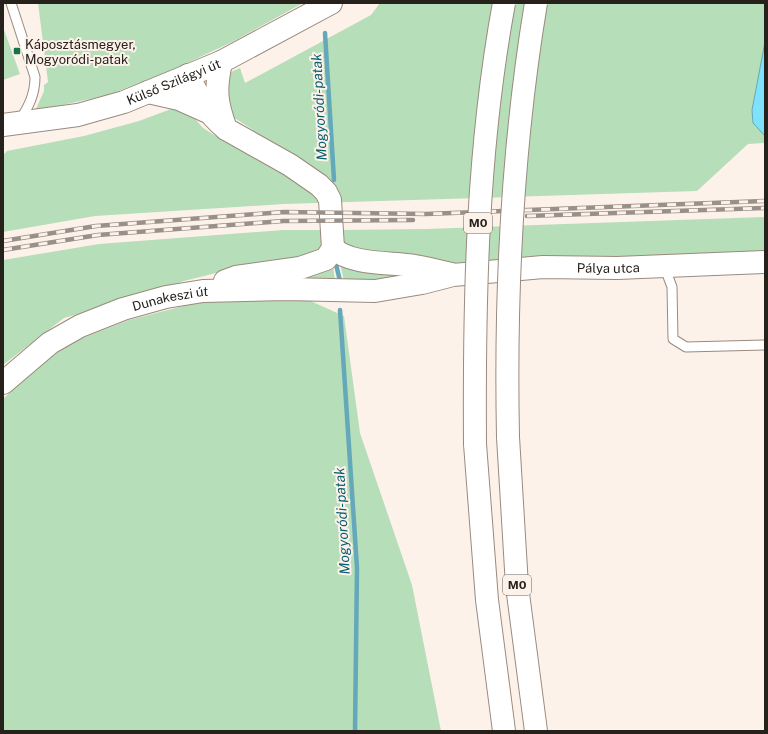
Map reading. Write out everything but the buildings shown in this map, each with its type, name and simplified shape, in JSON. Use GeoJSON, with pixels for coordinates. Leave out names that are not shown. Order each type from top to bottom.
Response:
{"type":"FeatureCollection","features":[{"type":"Feature","properties":{"kind":"main road","name":"Külső Szilágyi út"},"geometry":{"type":"LineString","coordinates":[[10,124],[78,115],[124,102],[221,62],[331,3]]}},
{"type":"Feature","properties":{"kind":"main road","name":"M0"},"geometry":{"type":"LineString","coordinates":[[504,3],[491,84],[477,239],[474,337],[475,444],[487,600],[504,731]]}},
{"type":"Feature","properties":{"kind":"main road","name":"M0"},"geometry":{"type":"LineString","coordinates":[[536,3],[521,108],[511,225],[506,344],[508,438],[517,586],[536,731]]}},
{"type":"Feature","properties":{"kind":"main road"},"geometry":{"type":"LineString","coordinates":[[221,62],[216,82],[216,100],[226,129]]}},
{"type":"Feature","properties":{"kind":"main road"},"geometry":{"type":"LineString","coordinates":[[188,75],[208,112]]}},
{"type":"Feature","properties":{"kind":"main road"},"geometry":{"type":"LineString","coordinates":[[148,92],[179,98],[208,112],[226,129],[290,165],[326,192],[330,200],[333,248],[331,254],[326,259],[307,266],[236,277],[203,291]]}},
{"type":"Feature","properties":{"kind":"main road"},"geometry":{"type":"LineString","coordinates":[[333,248],[344,256],[356,259],[415,266],[453,275]]}},
{"type":"Feature","properties":{"kind":"main road","name":"Pálya utca"},"geometry":{"type":"LineString","coordinates":[[453,275],[543,267],[617,268],[765,262]]}},
{"type":"Feature","properties":{"kind":"main road","name":"Dunakeszi út"},"geometry":{"type":"LineString","coordinates":[[3,383],[50,344],[80,326],[130,307],[166,297],[203,291],[286,289],[375,291],[422,283],[453,275]]}},
{"type":"Feature","properties":{"kind":"lane"},"geometry":{"type":"LineString","coordinates":[[10,124],[30,104],[35,88],[35,77],[11,3]]}},
{"type":"Feature","properties":{"kind":"lane"},"geometry":{"type":"LineString","coordinates":[[664,266],[672,287],[673,339],[686,347],[765,345]]}},
{"type":"Feature","properties":{"kind":"green space"},"geometry":{"type":"Polygon","coordinates":[[[38,3],[303,3],[232,42],[168,72],[108,95],[35,111],[44,91],[44,85],[48,82],[38,3]]]}},
{"type":"Feature","properties":{"kind":"green space"},"geometry":{"type":"Polygon","coordinates":[[[380,3],[765,3],[765,143],[748,144],[697,191],[284,204],[95,216],[3,232],[3,155],[7,151],[84,136],[139,121],[179,106],[190,113],[203,128],[230,145],[253,130],[233,117],[224,106],[224,75],[240,68],[245,83],[371,15],[380,3]]]}},
{"type":"Feature","properties":{"kind":"green space"},"geometry":{"type":"Polygon","coordinates":[[[3,27],[20,74],[3,80],[3,27]]]}},
{"type":"Feature","properties":{"kind":"green space"},"geometry":{"type":"Polygon","coordinates":[[[765,217],[765,253],[452,267],[343,247],[339,230],[426,229],[765,217]]]}},
{"type":"Feature","properties":{"kind":"green space"},"geometry":{"type":"Polygon","coordinates":[[[283,230],[328,230],[320,257],[248,265],[184,281],[152,293],[64,318],[3,365],[3,260],[99,244],[283,230]]]}},
{"type":"Feature","properties":{"kind":"green space"},"geometry":{"type":"Polygon","coordinates":[[[332,259],[335,280],[303,282],[281,277],[332,259]]]}},
{"type":"Feature","properties":{"kind":"green space"},"geometry":{"type":"Polygon","coordinates":[[[339,259],[414,279],[344,281],[339,259]]]}},
{"type":"Feature","properties":{"kind":"green space"},"geometry":{"type":"Polygon","coordinates":[[[306,299],[344,316],[360,433],[412,585],[441,731],[3,731],[3,399],[59,347],[129,320],[199,302],[306,299]]]}},
{"type":"Feature","properties":{"kind":"water"},"geometry":{"type":"Polygon","coordinates":[[[765,42],[765,136],[753,123],[752,110],[765,42]]]}},
{"type":"Feature","properties":{"kind":"waterway","name":"Mogyoródi-patak"},"geometry":{"type":"LineString","coordinates":[[325,33],[334,180]]}},
{"type":"Feature","properties":{"kind":"waterway","name":"Mogyoródi-patak"},"geometry":{"type":"LineString","coordinates":[[335,260],[340,281]]}},
{"type":"Feature","properties":{"kind":"waterway","name":"Mogyoródi-patak"},"geometry":{"type":"LineString","coordinates":[[340,310],[357,568],[355,731]]}},
{"type":"Feature","properties":{"kind":"railway"},"geometry":{"type":"LineString","coordinates":[[3,241],[96,226],[284,212],[426,214],[765,201]]}},
{"type":"Feature","properties":{"kind":"railway"},"geometry":{"type":"LineString","coordinates":[[527,216],[765,208]]}},
{"type":"Feature","properties":{"kind":"railway"},"geometry":{"type":"LineString","coordinates":[[3,250],[98,235],[283,221],[413,220]]}},
{"type":"Feature","properties":{"kind":"place","name":"Káposztásmegyer, Mogyoródi-patak"},"geometry":{"type":"Point","coordinates":[17,51]}}]}
